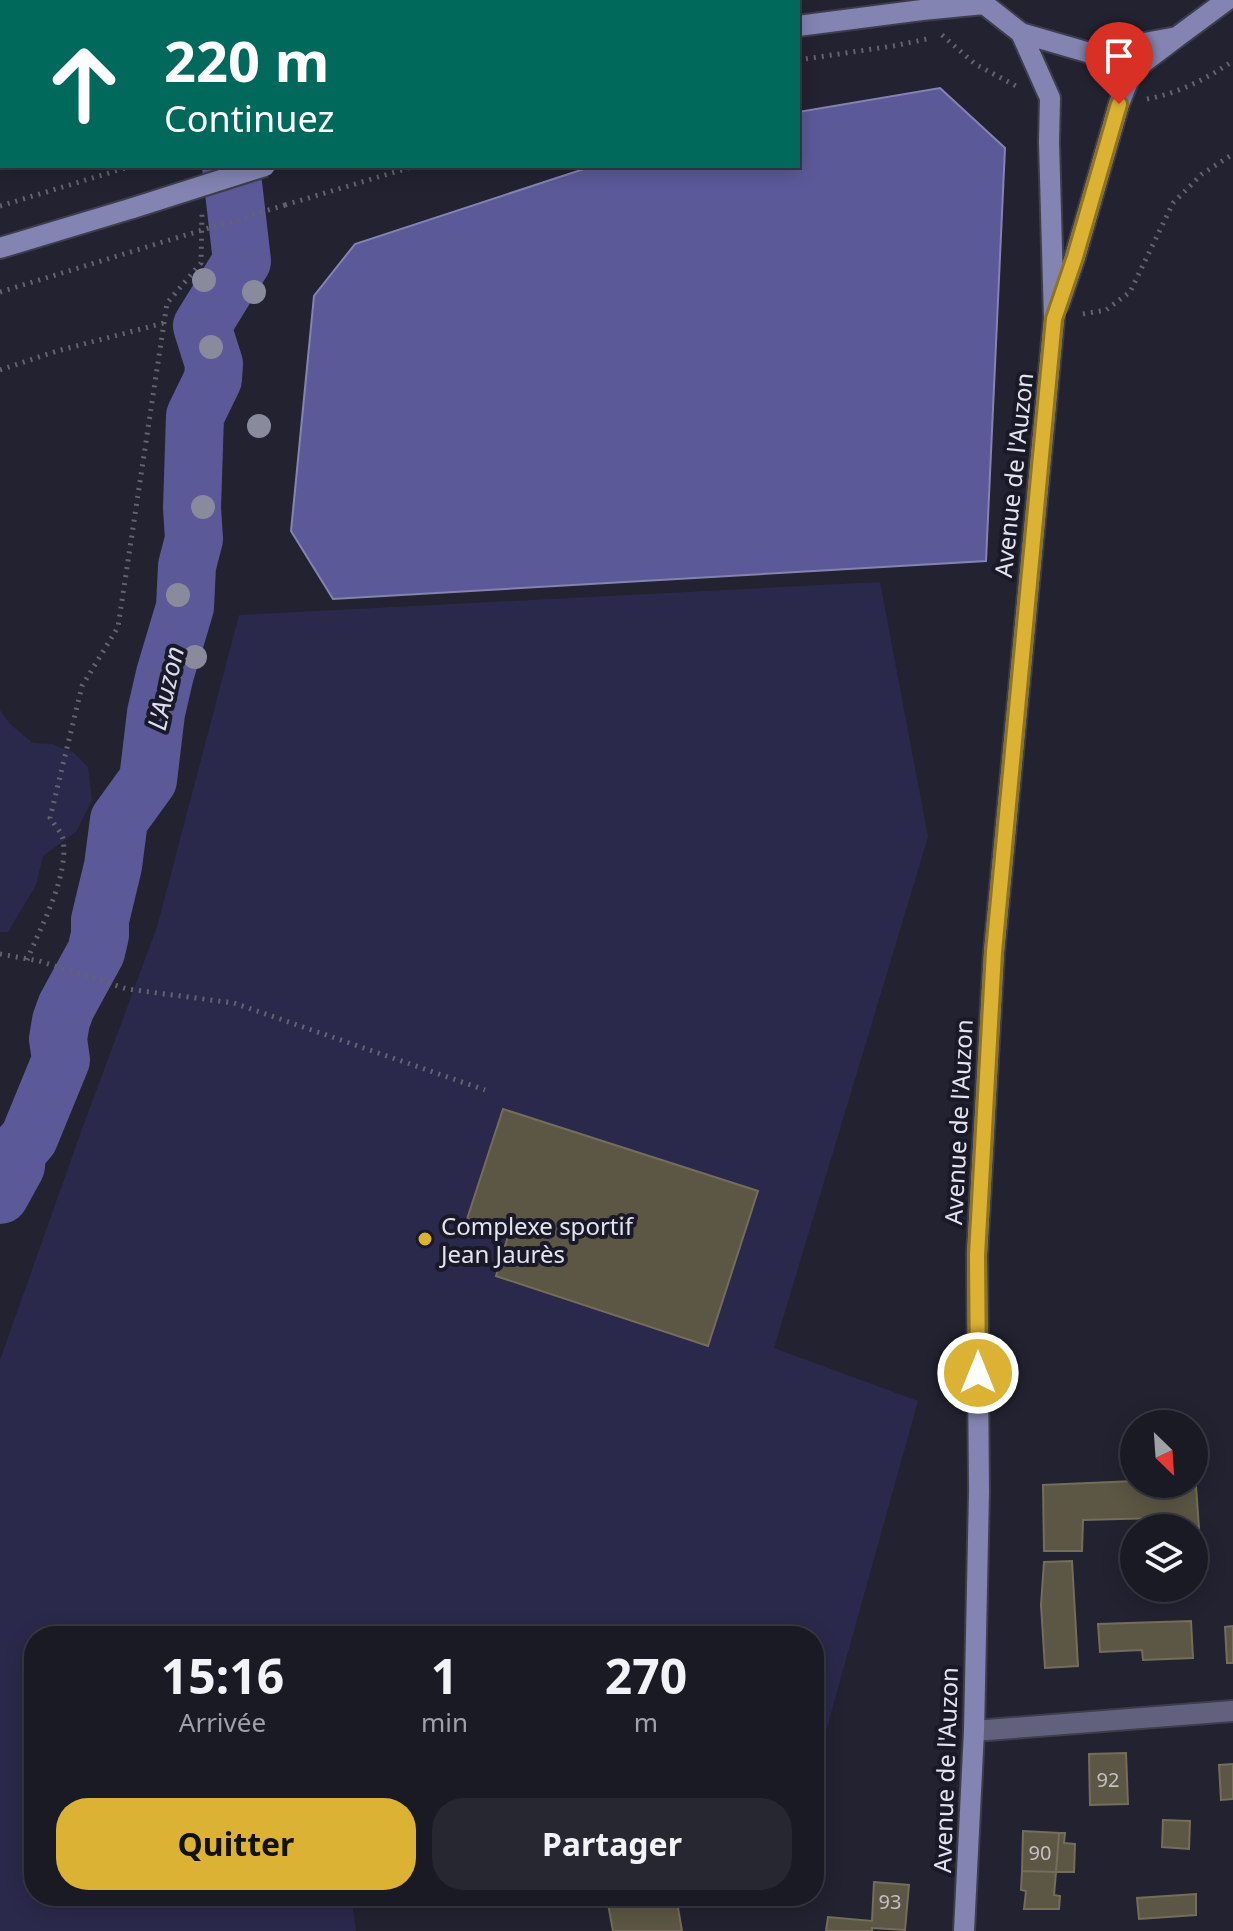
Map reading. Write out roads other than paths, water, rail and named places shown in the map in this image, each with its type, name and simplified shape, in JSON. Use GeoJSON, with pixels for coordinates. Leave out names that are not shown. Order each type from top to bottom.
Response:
{"type":"FeatureCollection","features":[{"type":"Feature","properties":{"kind":"main road"},"geometry":{"type":"LineString","coordinates":[[1054,319],[1119,104],[1132,71],[1227,0]]}},
{"type":"Feature","properties":{"kind":"main road"},"geometry":{"type":"LineString","coordinates":[[800,26],[982,2],[1021,33],[1090,53],[1177,37]]}},
{"type":"Feature","properties":{"kind":"main road"},"geometry":{"type":"LineString","coordinates":[[1021,33],[1050,98],[1054,319]]}},
{"type":"Feature","properties":{"kind":"main road"},"geometry":{"type":"LineString","coordinates":[[0,248],[259,168]]}},
{"type":"Feature","properties":{"kind":"main road","name":"Avenue de l'Auzon"},"geometry":{"type":"LineString","coordinates":[[964,1931],[974,1731],[979,1491],[977,1255],[997,920],[1054,319]]}},
{"type":"Feature","properties":{"kind":"street"},"geometry":{"type":"LineString","coordinates":[[974,1731],[1233,1711]]}},
{"type":"Feature","properties":{"kind":"waterway","name":"L'Auzon"},"geometry":{"type":"LineString","coordinates":[[0,1195],[16,1166],[17,1152],[29,1138],[61,1060],[58,1039],[66,1007],[96,952],[119,820],[148,780],[156,713],[185,607],[187,566],[194,539],[195,416],[213,379],[214,364],[202,326],[242,261],[231,168]]}},
{"type":"Feature","properties":{"kind":"place","name":"Complexe sportif Jean Jaurès"},"geometry":{"type":"Point","coordinates":[425,1239]}}]}
